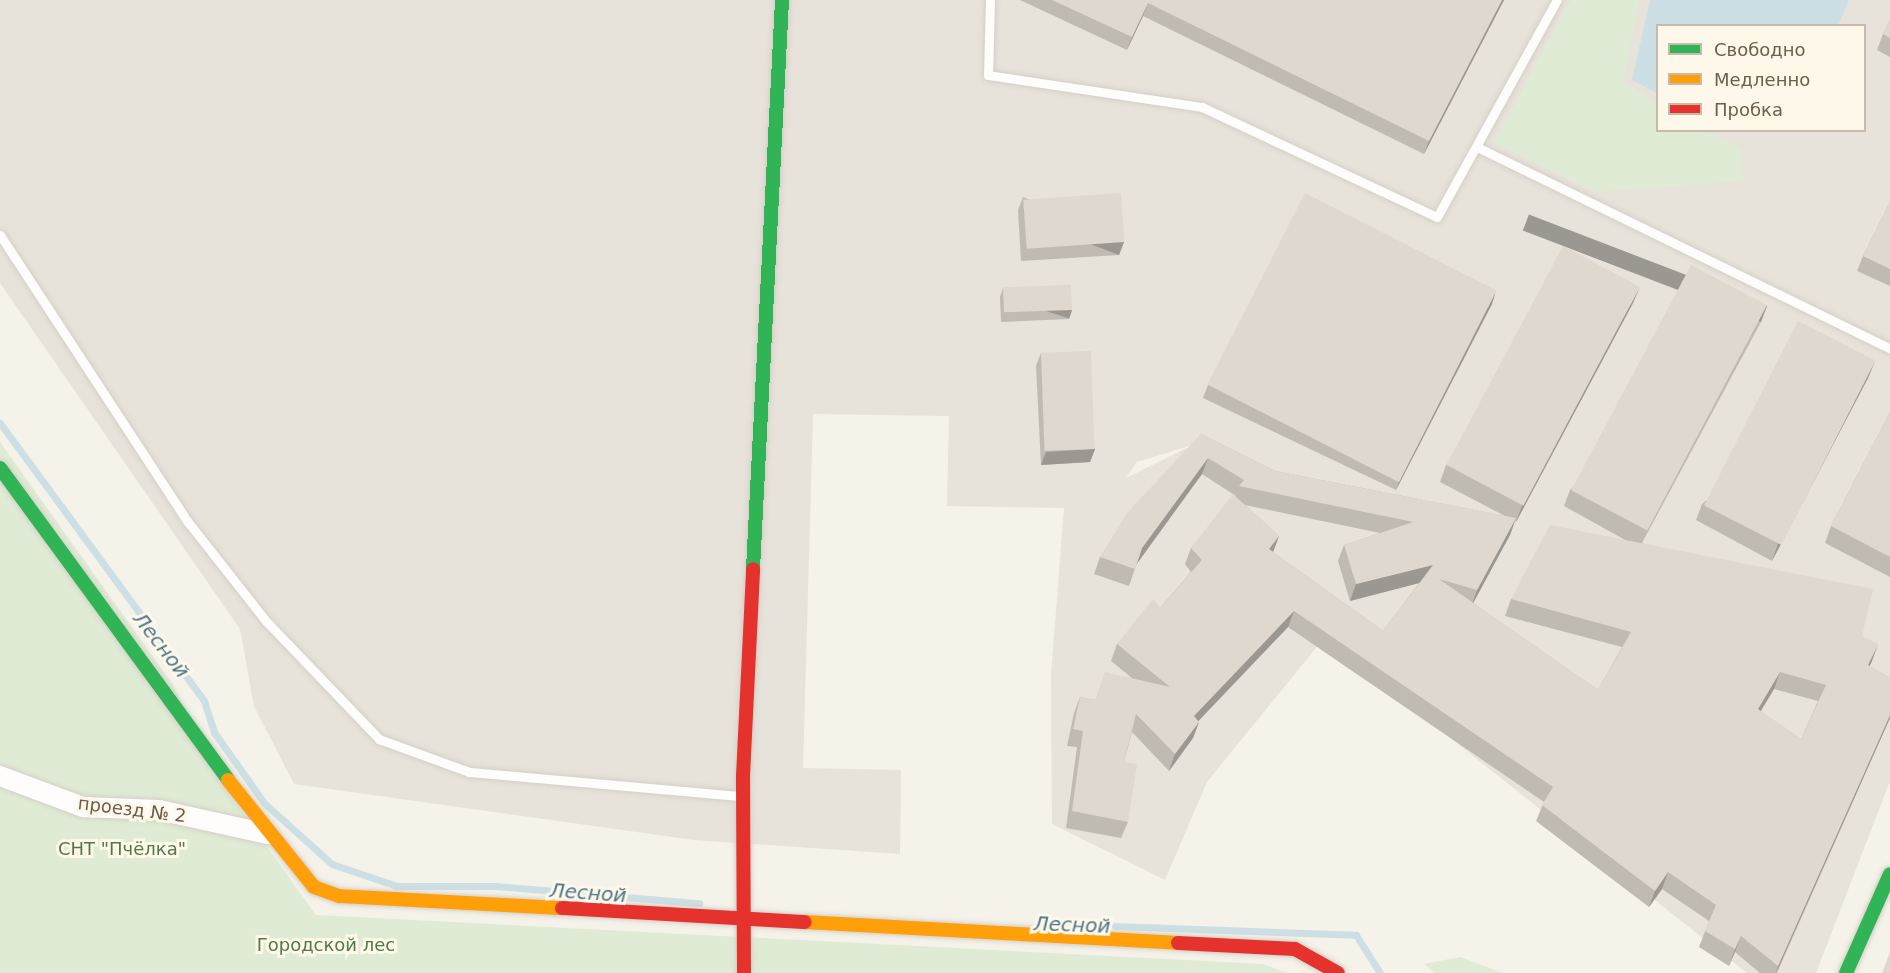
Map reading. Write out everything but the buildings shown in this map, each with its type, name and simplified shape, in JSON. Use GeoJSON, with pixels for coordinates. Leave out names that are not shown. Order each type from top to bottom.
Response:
{"type":"FeatureCollection","features":[{"type":"Feature","properties":{"kind":"street"},"geometry":{"type":"LineString","coordinates":[[744,973],[743,796],[782,0]]}},
{"type":"Feature","properties":{"kind":"street"},"geometry":{"type":"LineString","coordinates":[[0,468],[267,834],[314,887],[339,896],[1295,949],[1338,973]]}},
{"type":"Feature","properties":{"kind":"street","name":"проезд № 2"},"geometry":{"type":"LineString","coordinates":[[0,776],[82,807],[159,810],[267,834]]}},
{"type":"Feature","properties":{"kind":"street"},"geometry":{"type":"LineString","coordinates":[[1846,973],[1890,874]]}},
{"type":"Feature","properties":{"kind":"lane"},"geometry":{"type":"LineString","coordinates":[[990,0],[988,75],[1202,107],[1437,217],[1557,0]]}},
{"type":"Feature","properties":{"kind":"lane"},"geometry":{"type":"LineString","coordinates":[[1477,147],[1890,348]]}},
{"type":"Feature","properties":{"kind":"lane"},"geometry":{"type":"LineString","coordinates":[[0,235],[188,522],[265,620],[379,739],[469,772],[743,796]]}},
{"type":"Feature","properties":{"kind":"shaded area"},"geometry":{"type":"Polygon","coordinates":[[[0,0],[1890,0],[1890,781],[1816,973],[1747,973],[1324,638],[1207,782],[1165,880],[1052,824],[1051,675],[1064,508],[947,506],[949,416],[813,414],[803,768],[901,770],[900,854],[694,840],[294,784],[254,706],[240,629],[0,283],[0,0]],[[1189,447],[1137,462],[1126,478],[1189,447]]]}},
{"type":"Feature","properties":{"kind":"shaded area"},"geometry":{"type":"Polygon","coordinates":[[[1650,0],[1849,0],[1838,24],[1656,24],[1656,92],[1632,80],[1650,0]]]}},
{"type":"Feature","properties":{"kind":"green space"},"geometry":{"type":"Polygon","coordinates":[[[1571,0],[1640,0],[1623,81],[1656,102],[1656,132],[1706,132],[1741,147],[1744,181],[1596,192],[1494,143],[1571,0]]]}},
{"type":"Feature","properties":{"kind":"green space","name":"СНТ \"Пчёлка\""},"geometry":{"type":"Polygon","coordinates":[[[0,442],[173,685],[232,798],[316,915],[1263,964],[1287,973],[0,973],[0,442]]]}},
{"type":"Feature","properties":{"kind":"green space"},"geometry":{"type":"Polygon","coordinates":[[[1460,957],[1503,973],[1435,973],[1424,964],[1460,957]]]}},
{"type":"Feature","properties":{"kind":"waterway","name":"Лесной"},"geometry":{"type":"LineString","coordinates":[[0,423],[204,701],[214,732],[264,803],[332,864],[397,886],[495,886],[699,903]]}},
{"type":"Feature","properties":{"kind":"waterway","name":"Лесной"},"geometry":{"type":"LineString","coordinates":[[1115,926],[1356,935],[1380,973]]}},
{"type":"Feature","properties":{"kind":"traffic: fast"},"geometry":{"type":"LineString","coordinates":[[753,569],[782,0]]}},
{"type":"Feature","properties":{"kind":"traffic: fast"},"geometry":{"type":"LineString","coordinates":[[0,468],[228,780]]}},
{"type":"Feature","properties":{"kind":"traffic: fast"},"geometry":{"type":"LineString","coordinates":[[1846,973],[1890,874]]}},
{"type":"Feature","properties":{"kind":"traffic: slow"},"geometry":{"type":"LineString","coordinates":[[228,780],[314,887],[339,896],[562,908]]}},
{"type":"Feature","properties":{"kind":"traffic: slow"},"geometry":{"type":"LineString","coordinates":[[805,922],[1178,943]]}},
{"type":"Feature","properties":{"kind":"traffic: jam"},"geometry":{"type":"LineString","coordinates":[[744,973],[743,776],[753,569]]}},
{"type":"Feature","properties":{"kind":"traffic: jam"},"geometry":{"type":"LineString","coordinates":[[562,908],[805,922]]}},
{"type":"Feature","properties":{"kind":"traffic: jam"},"geometry":{"type":"LineString","coordinates":[[1178,943],[1295,949],[1338,973]]}},
{"type":"Feature","properties":{"kind":"park label","name":"Городской лес"},"geometry":{"type":"Point","coordinates":[326,945]}}]}
